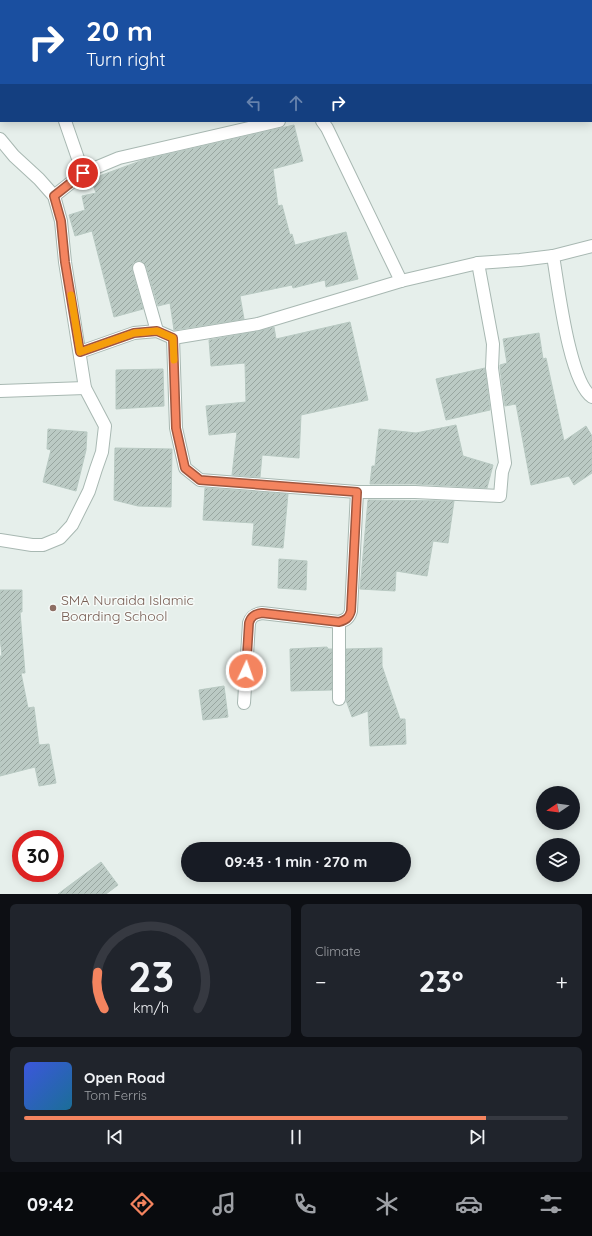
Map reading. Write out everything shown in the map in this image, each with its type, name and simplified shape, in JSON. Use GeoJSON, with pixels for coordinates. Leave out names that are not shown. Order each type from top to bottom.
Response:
{"type":"FeatureCollection","features":[{"type":"Feature","properties":{"kind":"street"},"geometry":{"type":"LineString","coordinates":[[65,122],[83,173]]}},
{"type":"Feature","properties":{"kind":"street"},"geometry":{"type":"LineString","coordinates":[[54,196],[83,173],[119,158],[274,122]]}},
{"type":"Feature","properties":{"kind":"street"},"geometry":{"type":"LineString","coordinates":[[323,122],[401,281]]}},
{"type":"Feature","properties":{"kind":"street"},"geometry":{"type":"LineString","coordinates":[[0,139],[14,156],[39,179],[54,196],[61,221],[65,262],[85,388],[105,426],[102,452],[88,491],[72,525],[60,538],[43,545],[32,545],[0,540]]}},
{"type":"Feature","properties":{"kind":"street"},"geometry":{"type":"LineString","coordinates":[[80,352],[134,333],[157,331],[173,338],[258,324],[401,281],[478,263],[553,256],[592,246]]}},
{"type":"Feature","properties":{"kind":"street"},"geometry":{"type":"LineString","coordinates":[[553,256],[570,354],[577,374],[588,394],[592,396]]}},
{"type":"Feature","properties":{"kind":"street"},"geometry":{"type":"LineString","coordinates":[[173,338],[176,428],[185,468],[200,480],[357,492],[415,492],[500,496],[502,472],[505,463],[492,368],[493,344],[478,263]]}},
{"type":"Feature","properties":{"kind":"street"},"geometry":{"type":"LineString","coordinates":[[139,268],[157,331]]}},
{"type":"Feature","properties":{"kind":"street"},"geometry":{"type":"LineString","coordinates":[[0,391],[85,388]]}},
{"type":"Feature","properties":{"kind":"street"},"geometry":{"type":"LineString","coordinates":[[244,703],[249,623],[251,617],[262,613],[339,622],[346,620],[349,617],[351,611],[357,492]]}},
{"type":"Feature","properties":{"kind":"street"},"geometry":{"type":"LineString","coordinates":[[338,699],[339,622]]}},
{"type":"Feature","properties":{"kind":"building"},"geometry":{"type":"Polygon","coordinates":[[[294,125],[303,161],[273,169],[278,206],[282,205],[290,235],[292,234],[295,245],[346,232],[358,279],[326,287],[325,280],[293,288],[292,285],[240,296],[244,319],[174,330],[170,303],[158,306],[146,266],[141,261],[137,261],[133,263],[132,270],[143,309],[114,317],[92,231],[75,236],[69,215],[85,210],[82,196],[96,193],[91,179],[143,160],[294,125]]]}},
{"type":"Feature","properties":{"kind":"building"},"geometry":{"type":"Polygon","coordinates":[[[350,322],[368,400],[301,415],[299,458],[262,455],[260,477],[232,475],[237,432],[209,435],[206,406],[246,402],[245,363],[211,366],[209,340],[274,327],[276,339],[350,322]]]}},
{"type":"Feature","properties":{"kind":"building"},"geometry":{"type":"Polygon","coordinates":[[[539,333],[543,359],[546,358],[564,441],[586,426],[592,436],[592,473],[574,485],[569,476],[531,485],[516,404],[505,406],[500,368],[500,365],[507,363],[503,339],[539,333]]]}},
{"type":"Feature","properties":{"kind":"building"},"geometry":{"type":"Polygon","coordinates":[[[485,368],[490,410],[446,420],[436,379],[485,368]]]}},
{"type":"Feature","properties":{"kind":"building"},"geometry":{"type":"Polygon","coordinates":[[[163,369],[164,406],[116,409],[116,370],[163,369]]]}},
{"type":"Feature","properties":{"kind":"building"},"geometry":{"type":"Polygon","coordinates":[[[456,425],[463,456],[493,465],[487,488],[415,484],[370,484],[372,466],[375,466],[379,429],[416,433],[456,425]]]}},
{"type":"Feature","properties":{"kind":"building"},"geometry":{"type":"Polygon","coordinates":[[[48,429],[87,432],[86,450],[76,491],[43,482],[51,450],[47,449],[48,429]]]}},
{"type":"Feature","properties":{"kind":"building"},"geometry":{"type":"Polygon","coordinates":[[[115,448],[172,449],[171,507],[138,506],[114,500],[115,448]]]}},
{"type":"Feature","properties":{"kind":"building"},"geometry":{"type":"Polygon","coordinates":[[[205,488],[288,494],[283,548],[252,545],[254,523],[203,520],[205,488]]]}},
{"type":"Feature","properties":{"kind":"building"},"geometry":{"type":"Polygon","coordinates":[[[368,500],[454,501],[448,543],[433,541],[427,576],[396,571],[395,591],[360,589],[368,500]]]}},
{"type":"Feature","properties":{"kind":"building"},"geometry":{"type":"Polygon","coordinates":[[[279,559],[307,561],[306,590],[278,588],[279,559]]]}},
{"type":"Feature","properties":{"kind":"building"},"geometry":{"type":"Polygon","coordinates":[[[0,590],[22,590],[22,612],[20,612],[25,673],[21,673],[28,708],[34,707],[39,745],[49,744],[56,783],[39,786],[35,767],[0,776],[0,656],[2,656],[0,637],[0,590]]]}},
{"type":"Feature","properties":{"kind":"building"},"geometry":{"type":"Polygon","coordinates":[[[327,647],[328,649],[332,649],[332,690],[291,691],[290,649],[327,647]]]}},
{"type":"Feature","properties":{"kind":"building"},"geometry":{"type":"Polygon","coordinates":[[[382,648],[382,666],[400,719],[405,719],[406,744],[370,746],[368,711],[352,717],[346,700],[346,649],[382,648]]]}},
{"type":"Feature","properties":{"kind":"building"},"geometry":{"type":"Polygon","coordinates":[[[224,686],[228,717],[203,720],[199,690],[224,686]]]}},
{"type":"Feature","properties":{"kind":"building"},"geometry":{"type":"Polygon","coordinates":[[[101,862],[118,885],[106,894],[58,894],[101,862]]]}},
{"type":"Feature","properties":{"kind":"slow traffic"},"geometry":{"type":"LineString","coordinates":[[71,295],[80,352],[134,333],[157,331],[173,338],[174,360]]}},
{"type":"Feature","properties":{"kind":"place","name":"SMA Nuraida Islamic Boarding School"},"geometry":{"type":"Point","coordinates":[53,608]}},
{"type":"Feature","properties":{"kind":"route"},"geometry":{"type":"LineString","coordinates":[[83,173],[54,196],[61,221],[65,262],[80,352],[134,333],[157,331],[173,338],[176,428],[185,468],[200,480],[357,492],[351,611],[349,617],[346,620],[339,622],[262,613],[256,614],[251,617],[249,623],[246,671]]}}]}
